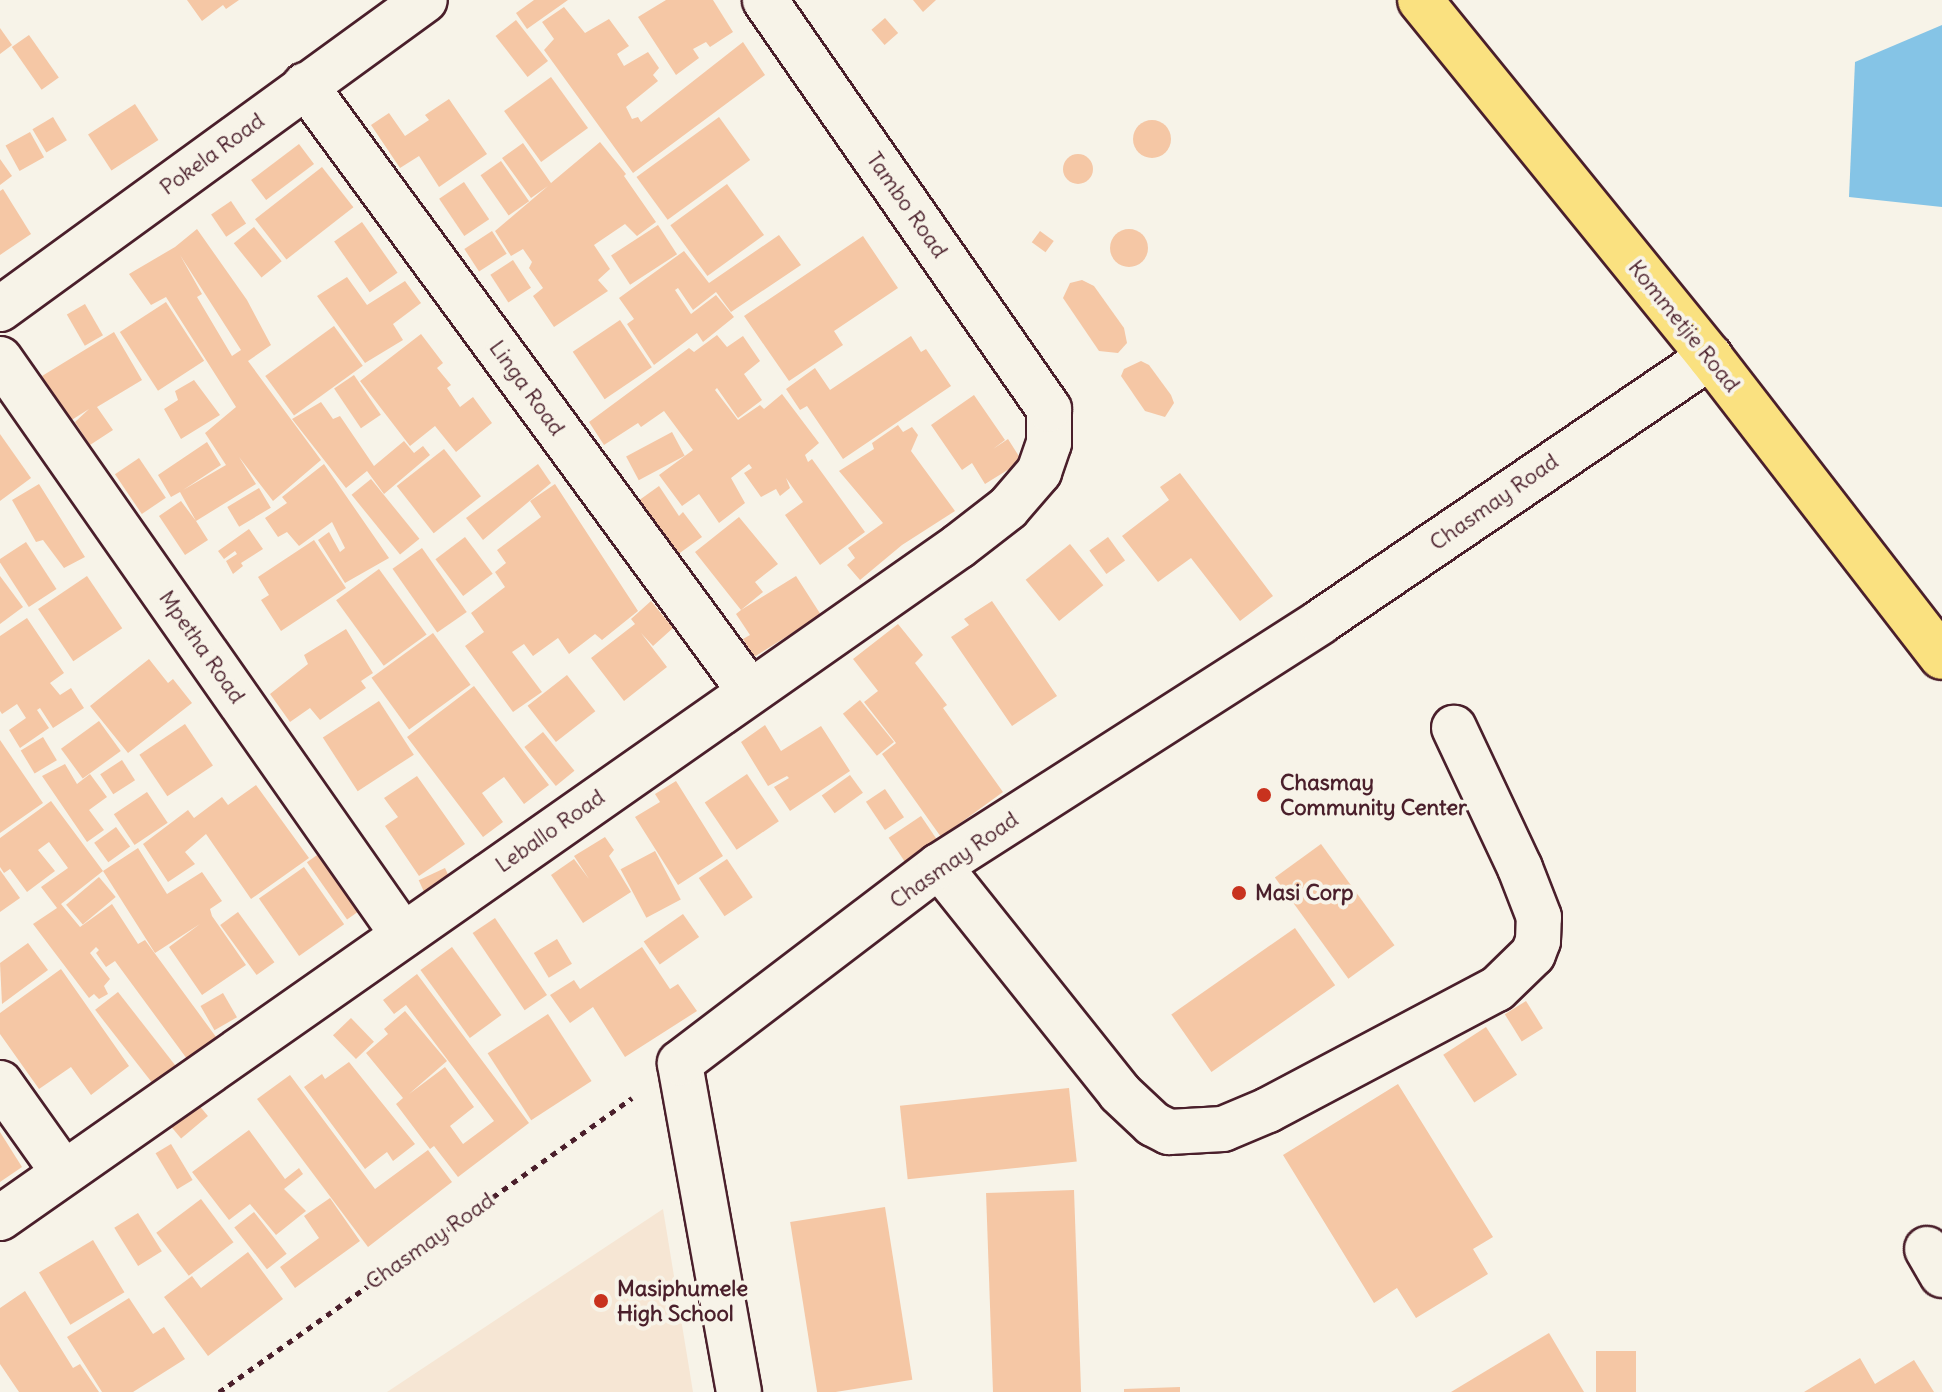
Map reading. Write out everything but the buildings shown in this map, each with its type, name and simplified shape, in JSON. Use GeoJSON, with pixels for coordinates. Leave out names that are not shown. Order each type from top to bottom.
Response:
{"type":"FeatureCollection","features":[{"type":"Feature","properties":{"kind":"main road","name":"Kommetjie Road"},"geometry":{"type":"LineString","coordinates":[[1420,0],[1710,357],[1942,657]]}},
{"type":"Feature","properties":{"kind":"street","name":"Pokela Road"},"geometry":{"type":"LineString","coordinates":[[0,309],[425,0]]}},
{"type":"Feature","properties":{"kind":"street","name":"Tambo Road"},"geometry":{"type":"LineString","coordinates":[[765,0],[1049,409]]}},
{"type":"Feature","properties":{"kind":"street","name":"Linga Road"},"geometry":{"type":"LineString","coordinates":[[305,85],[749,690]]}},
{"type":"Feature","properties":{"kind":"street","name":"Chasmay Road"},"geometry":{"type":"LineString","coordinates":[[680,1063],[939,866],[1320,622],[1710,357]]}},
{"type":"Feature","properties":{"kind":"street","name":"Mpetha Road"},"geometry":{"type":"LineString","coordinates":[[0,359],[403,935]]}},
{"type":"Feature","properties":{"kind":"street","name":"Leballo Road"},"geometry":{"type":"LineString","coordinates":[[0,1218],[1008,508],[1030,485],[1045,461],[1049,409]]}},
{"type":"Feature","properties":{"kind":"street"},"geometry":{"type":"LineString","coordinates":[[939,866],[1120,1093],[1153,1124],[1169,1132],[1223,1129],[1268,1110],[1497,989],[1533,954],[1538,941],[1539,917],[1520,868],[1454,728]]}},
{"type":"Feature","properties":{"kind":"street"},"geometry":{"type":"LineString","coordinates":[[680,1063],[739,1392]]}},
{"type":"Feature","properties":{"kind":"street"},"geometry":{"type":"LineString","coordinates":[[0,1083],[64,1173]]}},
{"type":"Feature","properties":{"kind":"path","name":"Chasmay Road"},"geometry":{"type":"LineString","coordinates":[[219,1392],[680,1063]]}},
{"type":"Feature","properties":{"kind":"shaded area","name":"Masiphumele High School"},"geometry":{"type":"Polygon","coordinates":[[[663,1209],[693,1392],[387,1392],[663,1209]]]}},
{"type":"Feature","properties":{"kind":"water"},"geometry":{"type":"Polygon","coordinates":[[[1942,25],[1942,207],[1849,197],[1855,62],[1942,25]]]}},
{"type":"Feature","properties":{"kind":"place","name":"Chasmay Community Center"},"geometry":{"type":"Point","coordinates":[1264,795]}},
{"type":"Feature","properties":{"kind":"place","name":"Masi Corp"},"geometry":{"type":"Point","coordinates":[1239,893]}},
{"type":"Feature","properties":{"kind":"place","name":"Masiphumele High School"},"geometry":{"type":"Point","coordinates":[601,1301]}}]}
